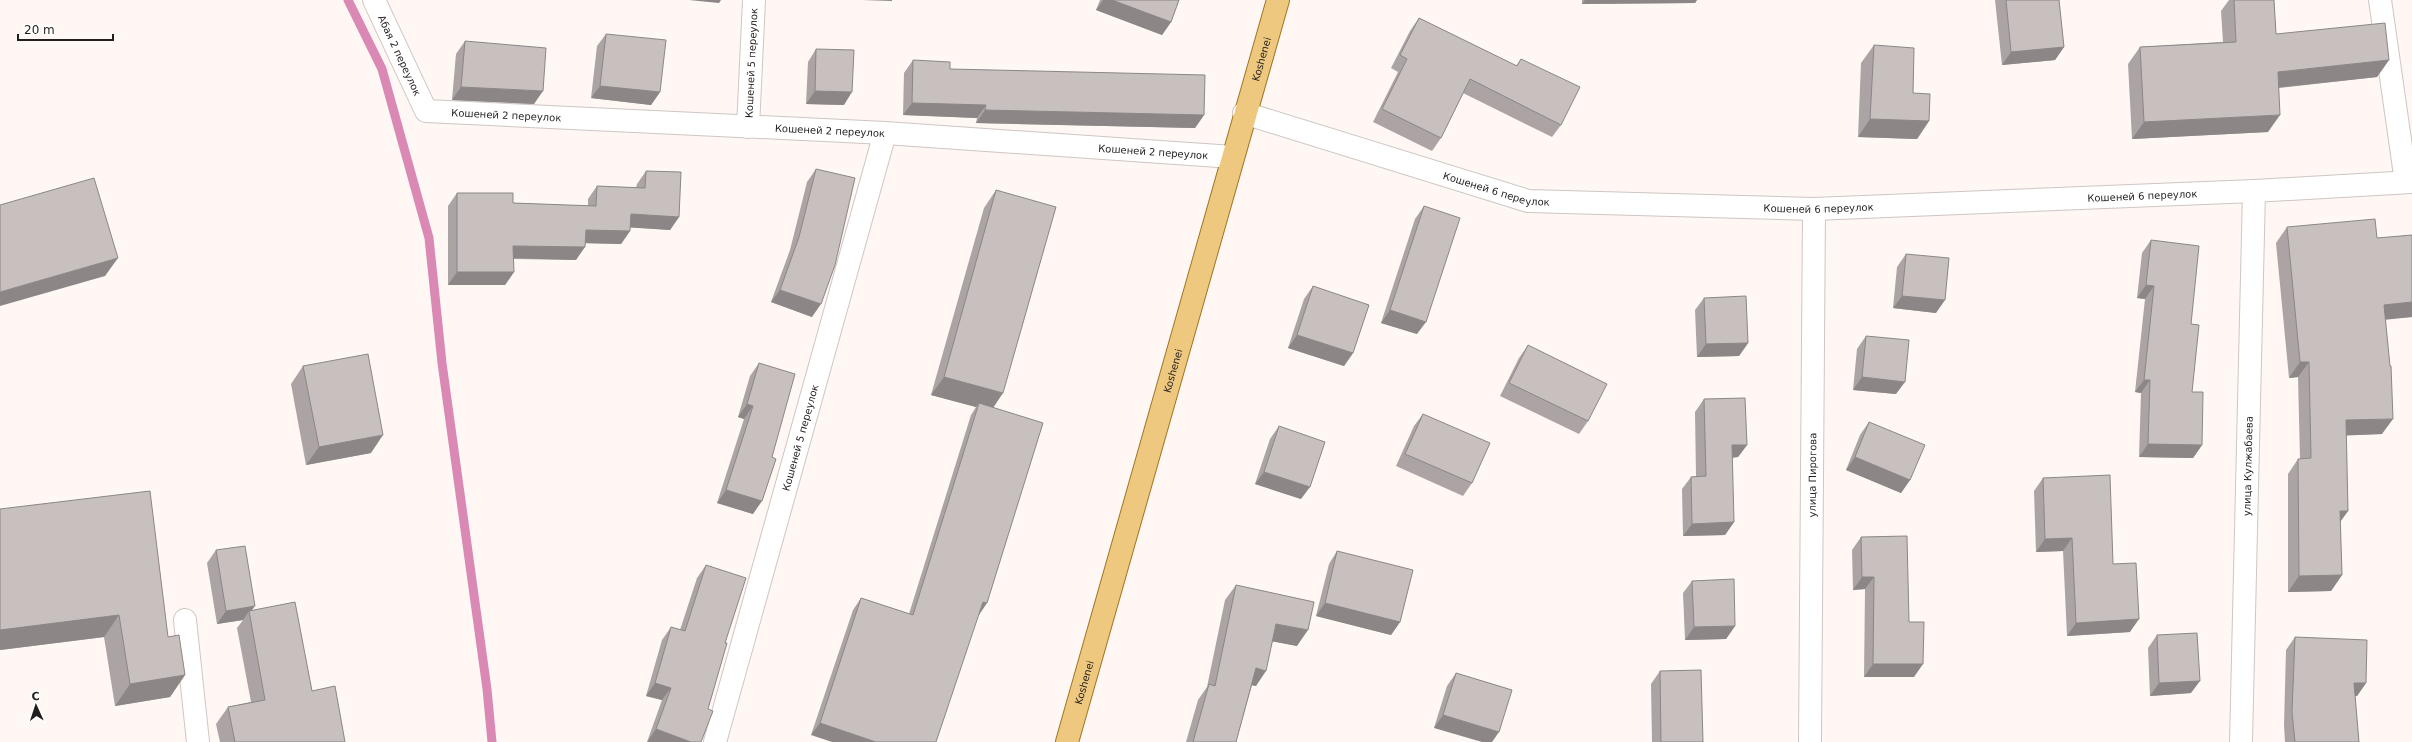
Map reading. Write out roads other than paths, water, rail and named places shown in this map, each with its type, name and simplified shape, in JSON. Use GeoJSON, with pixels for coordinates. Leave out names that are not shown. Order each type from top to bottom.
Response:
{"type":"FeatureCollection","features":[{"type":"Feature","properties":{"kind":"main road","name":"Koshenei"},"geometry":{"type":"LineString","coordinates":[[1067,742],[1233,157],[1244,113],[1278,0]]}},
{"type":"Feature","properties":{"kind":"street","name":"Абая 2 переулок"},"geometry":{"type":"LineString","coordinates":[[374,0],[426,111]]}},
{"type":"Feature","properties":{"kind":"street","name":"Кошеней 5 переулок"},"geometry":{"type":"LineString","coordinates":[[748,127],[754,0]]}},
{"type":"Feature","properties":{"kind":"street","name":"Кошеней 6 переулок"},"geometry":{"type":"LineString","coordinates":[[1244,113],[1528,201],[1814,209],[2254,191],[2409,182],[2380,0]]}},
{"type":"Feature","properties":{"kind":"street","name":"Кошеней 2 переулок"},"geometry":{"type":"LineString","coordinates":[[426,111],[885,133],[1233,157]]}},
{"type":"Feature","properties":{"kind":"street","name":"Кошеней 5 переулок"},"geometry":{"type":"LineString","coordinates":[[715,742],[885,133]]}},
{"type":"Feature","properties":{"kind":"street","name":"улица Кулжабаева"},"geometry":{"type":"LineString","coordinates":[[2242,742],[2254,191]]}},
{"type":"Feature","properties":{"kind":"street","name":"улица Пирогова"},"geometry":{"type":"LineString","coordinates":[[1810,742],[1814,209]]}},
{"type":"Feature","properties":{"kind":"street"},"geometry":{"type":"LineString","coordinates":[[185,620],[198,742]]}},
{"type":"Feature","properties":{"kind":"waterway"},"geometry":{"type":"LineString","coordinates":[[348,0],[382,69],[429,238],[442,363],[487,689],[492,742]]}}]}
